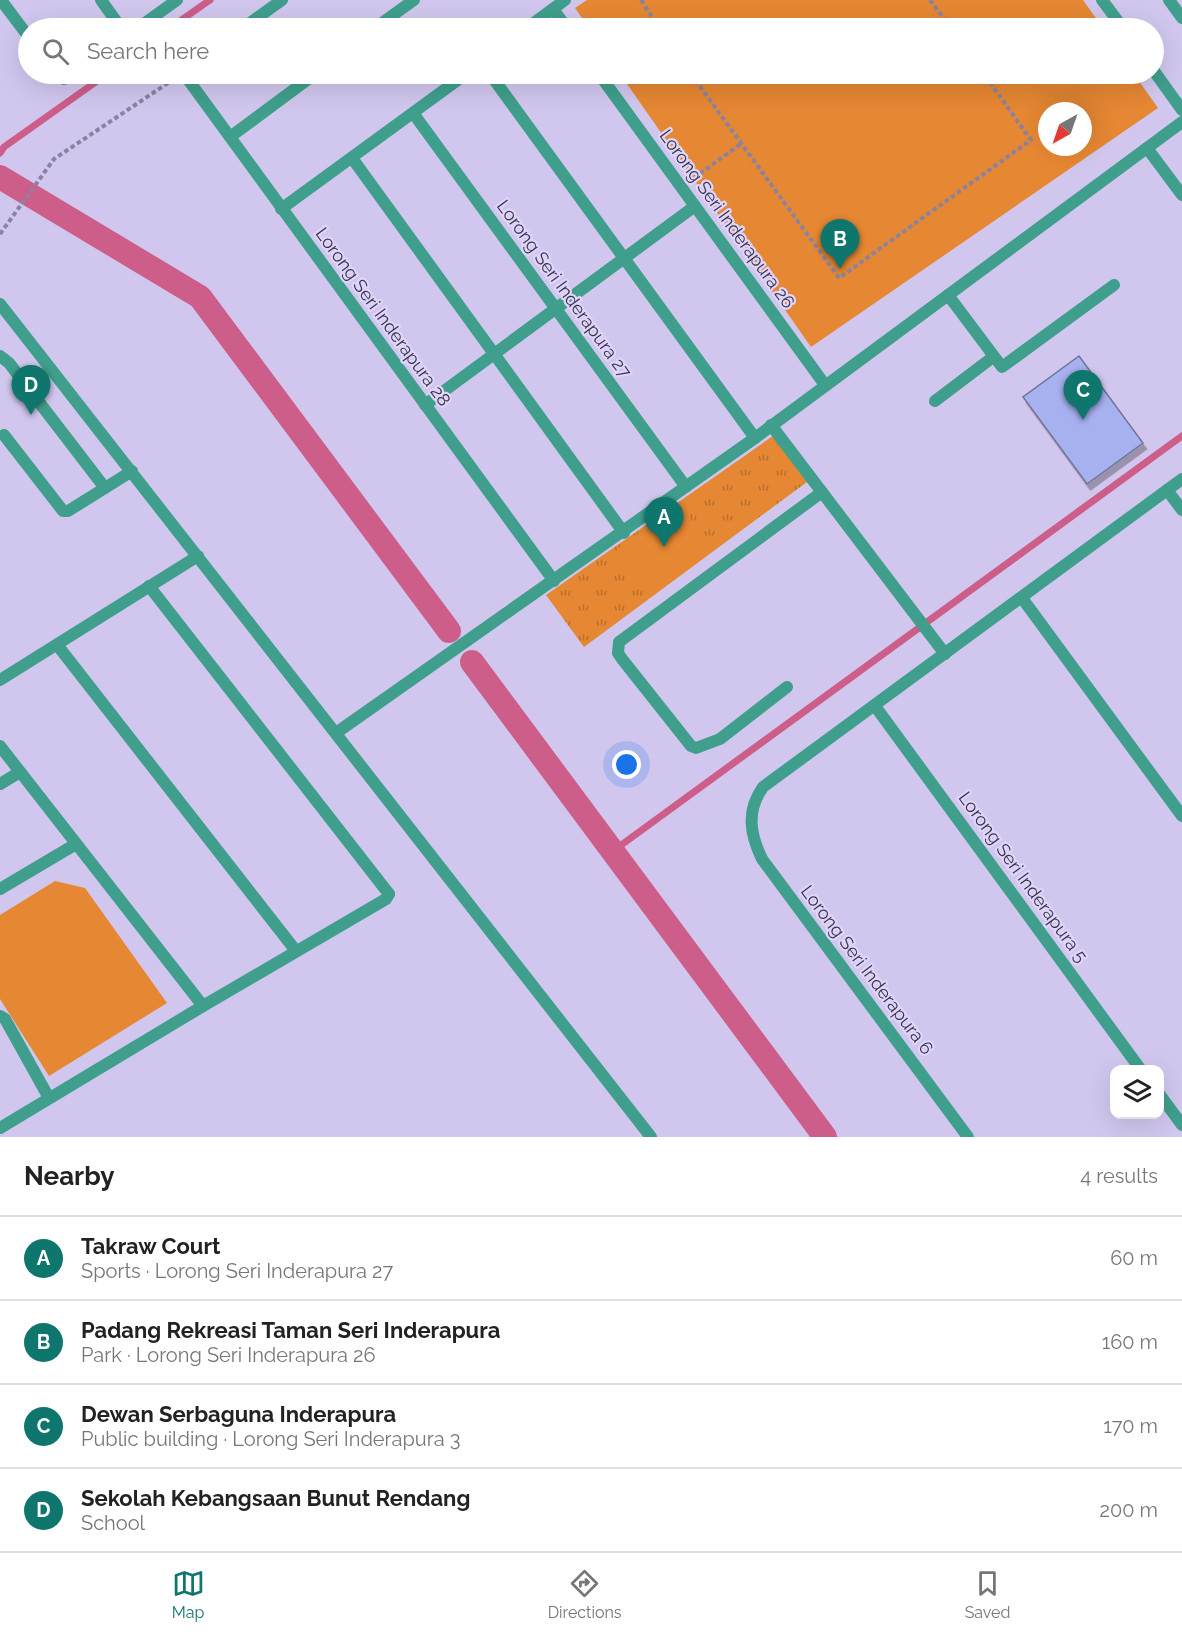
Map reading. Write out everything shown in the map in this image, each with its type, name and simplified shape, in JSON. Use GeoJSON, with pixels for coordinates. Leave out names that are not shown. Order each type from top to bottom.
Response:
{"type":"FeatureCollection","features":[{"type":"Feature","properties":{"kind":"street"},"geometry":{"type":"LineString","coordinates":[[1,0],[18,23]]}},
{"type":"Feature","properties":{"kind":"street"},"geometry":{"type":"LineString","coordinates":[[101,0],[114,18]]}},
{"type":"Feature","properties":{"kind":"street"},"geometry":{"type":"LineString","coordinates":[[156,18],[177,0]]}},
{"type":"Feature","properties":{"kind":"street"},"geometry":{"type":"LineString","coordinates":[[257,18],[282,0]]}},
{"type":"Feature","properties":{"kind":"street"},"geometry":{"type":"LineString","coordinates":[[389,18],[414,0]]}},
{"type":"Feature","properties":{"kind":"street"},"geometry":{"type":"LineString","coordinates":[[541,18],[565,0]]}},
{"type":"Feature","properties":{"kind":"street"},"geometry":{"type":"LineString","coordinates":[[1102,0],[1116,18]]}},
{"type":"Feature","properties":{"kind":"street"},"geometry":{"type":"LineString","coordinates":[[1169,0],[1182,18]]}},
{"type":"Feature","properties":{"kind":"street"},"geometry":{"type":"LineString","coordinates":[[553,9],[560,18]]}},
{"type":"Feature","properties":{"kind":"street","name":"Lorong Seri Inderapura 28"},"geometry":{"type":"LineString","coordinates":[[191,84],[555,581]]}},
{"type":"Feature","properties":{"kind":"street"},"geometry":{"type":"LineString","coordinates":[[230,137],[302,84]]}},
{"type":"Feature","properties":{"kind":"street"},"geometry":{"type":"LineString","coordinates":[[282,209],[452,84]]}},
{"type":"Feature","properties":{"kind":"street"},"geometry":{"type":"LineString","coordinates":[[497,84],[755,438]]}},
{"type":"Feature","properties":{"kind":"street","name":"Lorong Seri Inderapura 26"},"geometry":{"type":"LineString","coordinates":[[606,84],[825,385]]}},
{"type":"Feature","properties":{"kind":"street"},"geometry":{"type":"LineString","coordinates":[[1163,84],[1182,110]]}},
{"type":"Feature","properties":{"kind":"street","name":"Lorong Seri Inderapura 27"},"geometry":{"type":"LineString","coordinates":[[413,113],[686,487]]}},
{"type":"Feature","properties":{"kind":"street"},"geometry":{"type":"LineString","coordinates":[[336,733],[624,533],[1182,122]]}},
{"type":"Feature","properties":{"kind":"street"},"geometry":{"type":"LineString","coordinates":[[1147,148],[1182,195]]}},
{"type":"Feature","properties":{"kind":"street"},"geometry":{"type":"LineString","coordinates":[[352,158],[624,533]]}},
{"type":"Feature","properties":{"kind":"street"},"geometry":{"type":"LineString","coordinates":[[426,405],[695,206]]}},
{"type":"Feature","properties":{"kind":"street"},"geometry":{"type":"LineString","coordinates":[[948,295],[1002,367],[1114,285]]}},
{"type":"Feature","properties":{"kind":"street"},"geometry":{"type":"LineString","coordinates":[[2,310],[132,471],[651,1137]]}},
{"type":"Feature","properties":{"kind":"street"},"geometry":{"type":"LineString","coordinates":[[0,356],[9,363],[105,488]]}},
{"type":"Feature","properties":{"kind":"street"},"geometry":{"type":"LineString","coordinates":[[935,401],[993,357]]}},
{"type":"Feature","properties":{"kind":"street"},"geometry":{"type":"LineString","coordinates":[[771,425],[945,654]]}},
{"type":"Feature","properties":{"kind":"street"},"geometry":{"type":"LineString","coordinates":[[4,435],[63,511],[68,511],[132,471]]}},
{"type":"Feature","properties":{"kind":"street"},"geometry":{"type":"LineString","coordinates":[[875,706],[1182,479]]}},
{"type":"Feature","properties":{"kind":"street"},"geometry":{"type":"LineString","coordinates":[[1167,490],[1182,510]]}},
{"type":"Feature","properties":{"kind":"street"},"geometry":{"type":"LineString","coordinates":[[787,687],[720,739],[696,748],[691,746],[622,660],[617,649],[619,642],[822,492]]}},
{"type":"Feature","properties":{"kind":"street"},"geometry":{"type":"LineString","coordinates":[[0,680],[58,646],[198,556]]}},
{"type":"Feature","properties":{"kind":"street"},"geometry":{"type":"LineString","coordinates":[[0,1128],[386,899],[389,894],[149,586]]}},
{"type":"Feature","properties":{"kind":"street"},"geometry":{"type":"LineString","coordinates":[[1022,598],[1182,816]]}},
{"type":"Feature","properties":{"kind":"street"},"geometry":{"type":"LineString","coordinates":[[58,646],[296,951]]}},
{"type":"Feature","properties":{"kind":"street","name":"Lorong Seri Inderapura 6"},"geometry":{"type":"LineString","coordinates":[[875,706],[763,787],[754,800],[750,818],[752,839],[762,859],[968,1137]]}},
{"type":"Feature","properties":{"kind":"street","name":"Lorong Seri Inderapura 5"},"geometry":{"type":"LineString","coordinates":[[875,706],[1137,1065]]}},
{"type":"Feature","properties":{"kind":"street"},"geometry":{"type":"LineString","coordinates":[[0,746],[203,1006]]}},
{"type":"Feature","properties":{"kind":"street"},"geometry":{"type":"LineString","coordinates":[[0,784],[20,772]]}},
{"type":"Feature","properties":{"kind":"street"},"geometry":{"type":"LineString","coordinates":[[0,889],[76,844]]}},
{"type":"Feature","properties":{"kind":"street"},"geometry":{"type":"LineString","coordinates":[[0,1016],[5,1019],[49,1098]]}},
{"type":"Feature","properties":{"kind":"street"},"geometry":{"type":"LineString","coordinates":[[1164,1100],[1182,1125]]}},
{"type":"Feature","properties":{"kind":"path"},"geometry":{"type":"LineString","coordinates":[[641,0],[653,18]]}},
{"type":"Feature","properties":{"kind":"path"},"geometry":{"type":"LineString","coordinates":[[930,0],[944,18]]}},
{"type":"Feature","properties":{"kind":"path"},"geometry":{"type":"LineString","coordinates":[[0,234],[54,159],[166,84]]}},
{"type":"Feature","properties":{"kind":"path"},"geometry":{"type":"LineString","coordinates":[[698,84],[840,278],[1031,140],[991,84]]}},
{"type":"Feature","properties":{"kind":"path"},"geometry":{"type":"LineString","coordinates":[[681,187],[742,143]]}},
{"type":"Feature","properties":{"kind":"green space"},"geometry":{"type":"Polygon","coordinates":[[[587,0],[1083,0],[1096,18],[582,18],[575,8],[587,0]]]}},
{"type":"Feature","properties":{"kind":"green space"},"geometry":{"type":"Polygon","coordinates":[[[627,84],[1141,84],[1158,108],[1092,153],[1092,102],[1038,102],[1038,156],[1088,156],[811,347],[627,84]]]}},
{"type":"Feature","properties":{"kind":"green space"},"geometry":{"type":"Polygon","coordinates":[[[780,431],[811,479],[584,647],[546,595],[780,431]]]}},
{"type":"Feature","properties":{"kind":"green space"},"geometry":{"type":"Polygon","coordinates":[[[679,505],[710,546],[651,590],[617,549],[679,505]]]}},
{"type":"Feature","properties":{"kind":"green space"},"geometry":{"type":"Polygon","coordinates":[[[55,881],[85,888],[167,1003],[49,1076],[0,999],[0,915],[55,881]]]}},
{"type":"Feature","properties":{"kind":"building"},"geometry":{"type":"Polygon","coordinates":[[[1079,356],[1143,443],[1087,484],[1023,397],[1079,356]]]}},
{"type":"Feature","properties":{"kind":"waterway"},"geometry":{"type":"LineString","coordinates":[[184,18],[210,0]]}},
{"type":"Feature","properties":{"kind":"waterway"},"geometry":{"type":"LineString","coordinates":[[0,153],[4,147],[93,84]]}},
{"type":"Feature","properties":{"kind":"waterway"},"geometry":{"type":"LineString","coordinates":[[0,177],[200,297],[449,631]]}},
{"type":"Feature","properties":{"kind":"waterway"},"geometry":{"type":"LineString","coordinates":[[613,851],[1182,436]]}},
{"type":"Feature","properties":{"kind":"waterway"},"geometry":{"type":"LineString","coordinates":[[472,662],[825,1137]]}},
{"type":"Feature","properties":{"kind":"place","name":"Padang Rekreasi Taman Seri Inderapura"},"geometry":{"type":"Point","coordinates":[840,269]}},
{"type":"Feature","properties":{"kind":"place","name":"Sekolah Kebangsaan Bunut Rendang"},"geometry":{"type":"Point","coordinates":[31,415]}},
{"type":"Feature","properties":{"kind":"place","name":"Dewan Serbaguna Inderapura"},"geometry":{"type":"Point","coordinates":[1083,420]}},
{"type":"Feature","properties":{"kind":"place","name":"Takraw Court"},"geometry":{"type":"Point","coordinates":[664,547]}}]}
